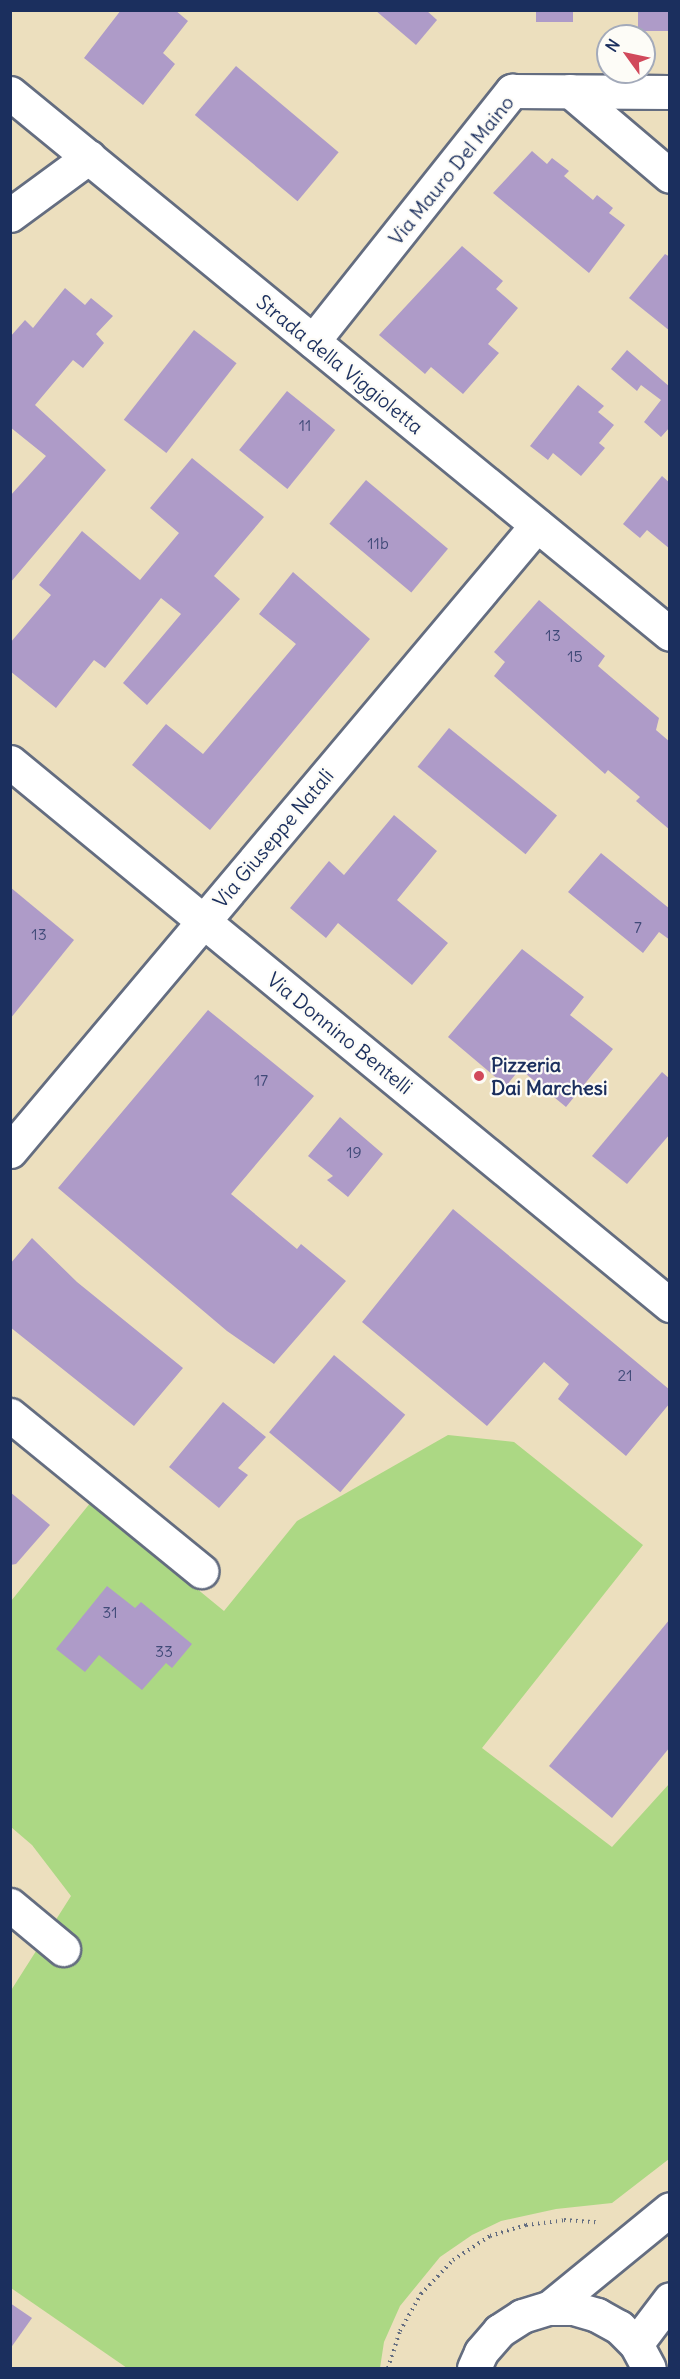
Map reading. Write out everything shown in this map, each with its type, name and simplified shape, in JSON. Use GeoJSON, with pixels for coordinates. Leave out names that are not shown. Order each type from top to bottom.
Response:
{"type":"FeatureCollection","features":[{"type":"Feature","properties":{"kind":"street","name":"Via Mauro Del Maino"},"geometry":{"type":"LineString","coordinates":[[313,341],[512,91],[669,92]]}},
{"type":"Feature","properties":{"kind":"street"},"geometry":{"type":"LineString","coordinates":[[570,91],[669,176]]}},
{"type":"Feature","properties":{"kind":"street","name":"Strada della Viggioletta"},"geometry":{"type":"LineString","coordinates":[[10,93],[669,634]]}},
{"type":"Feature","properties":{"kind":"street"},"geometry":{"type":"LineString","coordinates":[[10,215],[89,157]]}},
{"type":"Feature","properties":{"kind":"street","name":"Via Giuseppe Natali"},"geometry":{"type":"LineString","coordinates":[[10,1151],[537,525]]}},
{"type":"Feature","properties":{"kind":"street","name":"Via Donnino Bentelli"},"geometry":{"type":"LineString","coordinates":[[10,762],[669,1305]]}},
{"type":"Feature","properties":{"kind":"street"},"geometry":{"type":"LineString","coordinates":[[10,1415],[201,1571]]}},
{"type":"Feature","properties":{"kind":"street"},"geometry":{"type":"LineString","coordinates":[[10,1905],[63,1950]]}},
{"type":"Feature","properties":{"kind":"street"},"geometry":{"type":"LineString","coordinates":[[549,2308],[669,2209]]}},
{"type":"Feature","properties":{"kind":"street"},"geometry":{"type":"LineString","coordinates":[[646,2362],[669,2299]]}},
{"type":"Feature","properties":{"kind":"street"},"geometry":{"type":"LineString","coordinates":[[474,2368],[481,2352],[499,2331],[522,2316],[549,2308],[573,2308],[597,2315],[619,2327],[646,2362]]}},
{"type":"Feature","properties":{"kind":"path"},"geometry":{"type":"LineString","coordinates":[[388,2368],[400,2331],[421,2294],[453,2260],[490,2236],[526,2224],[564,2220],[602,2224]]}},
{"type":"Feature","properties":{"kind":"green space"},"geometry":{"type":"Polygon","coordinates":[[[448,1435],[514,1442],[643,1545],[482,1748],[612,1847],[669,1784],[669,2159],[612,2203],[556,2209],[501,2221],[472,2235],[440,2257],[400,2306],[384,2342],[380,2368],[127,2368],[11,2288],[10,1992],[71,1896],[32,1845],[11,1827],[11,1601],[91,1502],[224,1611],[297,1521],[448,1435]]]}},
{"type":"Feature","properties":{"kind":"building"},"geometry":{"type":"Polygon","coordinates":[[[121,10],[175,10],[188,21],[163,53],[175,64],[143,105],[84,58],[121,10]]]}},
{"type":"Feature","properties":{"kind":"building"},"geometry":{"type":"Polygon","coordinates":[[[375,10],[426,10],[437,20],[416,45],[375,10]]]}},
{"type":"Feature","properties":{"kind":"building"},"geometry":{"type":"Polygon","coordinates":[[[536,10],[573,10],[573,22],[536,22],[536,10]]]}},
{"type":"Feature","properties":{"kind":"building"},"geometry":{"type":"Polygon","coordinates":[[[638,10],[670,10],[670,31],[656,31],[656,24],[638,24],[638,10]]]}},
{"type":"Feature","properties":{"kind":"building"},"geometry":{"type":"Polygon","coordinates":[[[236,66],[339,152],[298,201],[195,115],[236,66]]]}},
{"type":"Feature","properties":{"kind":"building"},"geometry":{"type":"Polygon","coordinates":[[[532,151],[547,164],[552,158],[569,171],[564,176],[593,200],[597,195],[613,208],[609,213],[625,225],[589,273],[493,193],[532,151]]]}},
{"type":"Feature","properties":{"kind":"building"},"geometry":{"type":"Polygon","coordinates":[[[462,246],[503,281],[496,289],[518,308],[488,344],[499,353],[463,394],[431,367],[425,374],[379,335],[462,246]]]}},
{"type":"Feature","properties":{"kind":"building"},"geometry":{"type":"Polygon","coordinates":[[[665,254],[670,257],[670,331],[629,298],[665,254]]]}},
{"type":"Feature","properties":{"kind":"building"},"geometry":{"type":"Polygon","coordinates":[[[65,288],[85,305],[91,298],[113,316],[96,334],[104,343],[83,368],[73,360],[35,405],[106,470],[10,583],[10,496],[46,456],[10,427],[10,337],[25,320],[33,328],[65,288]]]}},
{"type":"Feature","properties":{"kind":"building"},"geometry":{"type":"Polygon","coordinates":[[[194,330],[237,363],[166,453],[124,420],[194,330]]]}},
{"type":"Feature","properties":{"kind":"building"},"geometry":{"type":"Polygon","coordinates":[[[627,350],[670,387],[670,427],[661,437],[644,422],[661,400],[641,385],[637,391],[611,369],[627,350]]]}},
{"type":"Feature","properties":{"kind":"building"},"geometry":{"type":"Polygon","coordinates":[[[578,385],[604,406],[598,412],[614,425],[599,443],[605,448],[581,476],[553,453],[548,460],[530,446],[578,385]]]}},
{"type":"Feature","properties":{"kind":"building"},"geometry":{"type":"Polygon","coordinates":[[[287,391],[335,430],[287,489],[239,450],[287,391]]]}},
{"type":"Feature","properties":{"kind":"building"},"geometry":{"type":"Polygon","coordinates":[[[192,458],[264,517],[214,576],[240,599],[147,705],[123,683],[181,614],[161,598],[105,668],[94,660],[56,708],[10,671],[10,643],[51,595],[39,585],[82,531],[140,580],[179,533],[150,508],[192,458]]]}},
{"type":"Feature","properties":{"kind":"building"},"geometry":{"type":"Polygon","coordinates":[[[662,476],[670,483],[670,549],[647,530],[640,538],[623,524],[662,476]]]}},
{"type":"Feature","properties":{"kind":"building"},"geometry":{"type":"Polygon","coordinates":[[[366,480],[448,549],[411,592],[329,524],[366,480]]]}},
{"type":"Feature","properties":{"kind":"building"},"geometry":{"type":"Polygon","coordinates":[[[293,572],[370,639],[210,830],[132,765],[166,724],[203,754],[296,644],[259,614],[293,572]]]}},
{"type":"Feature","properties":{"kind":"building"},"geometry":{"type":"Polygon","coordinates":[[[539,600],[605,656],[598,666],[659,718],[656,730],[670,742],[670,830],[636,801],[640,797],[608,770],[605,774],[494,676],[505,662],[494,652],[539,600]]]}},
{"type":"Feature","properties":{"kind":"building"},"geometry":{"type":"Polygon","coordinates":[[[449,728],[557,815],[526,854],[418,767],[449,728]]]}},
{"type":"Feature","properties":{"kind":"building"},"geometry":{"type":"Polygon","coordinates":[[[394,815],[437,851],[397,900],[448,943],[412,985],[338,923],[326,938],[290,908],[329,861],[344,875],[394,815]]]}},
{"type":"Feature","properties":{"kind":"building"},"geometry":{"type":"Polygon","coordinates":[[[601,853],[670,909],[670,940],[659,932],[643,953],[568,892],[601,853]]]}},
{"type":"Feature","properties":{"kind":"building"},"geometry":{"type":"Polygon","coordinates":[[[10,887],[74,940],[10,1019],[10,887]]]}},
{"type":"Feature","properties":{"kind":"building"},"geometry":{"type":"Polygon","coordinates":[[[522,949],[584,997],[570,1015],[613,1049],[566,1107],[520,1069],[506,1086],[448,1037],[522,949]]]}},
{"type":"Feature","properties":{"kind":"building"},"geometry":{"type":"Polygon","coordinates":[[[208,1010],[314,1096],[231,1194],[297,1249],[301,1244],[346,1281],[274,1364],[227,1331],[58,1188],[208,1010]]]}},
{"type":"Feature","properties":{"kind":"building"},"geometry":{"type":"Polygon","coordinates":[[[662,1072],[670,1079],[670,1134],[627,1184],[592,1156],[662,1072]]]}},
{"type":"Feature","properties":{"kind":"building"},"geometry":{"type":"Polygon","coordinates":[[[340,1117],[383,1154],[348,1197],[327,1180],[333,1176],[308,1156],[340,1117]]]}},
{"type":"Feature","properties":{"kind":"building"},"geometry":{"type":"Polygon","coordinates":[[[453,1209],[670,1390],[670,1403],[626,1456],[558,1399],[569,1384],[544,1362],[487,1426],[362,1322],[453,1209]]]}},
{"type":"Feature","properties":{"kind":"building"},"geometry":{"type":"Polygon","coordinates":[[[32,1238],[77,1282],[183,1368],[134,1426],[10,1327],[10,1264],[32,1238]]]}},
{"type":"Feature","properties":{"kind":"building"},"geometry":{"type":"Polygon","coordinates":[[[334,1355],[405,1415],[340,1492],[269,1432],[334,1355]]]}},
{"type":"Feature","properties":{"kind":"building"},"geometry":{"type":"Polygon","coordinates":[[[223,1402],[266,1437],[238,1468],[248,1475],[219,1508],[169,1467],[223,1402]]]}},
{"type":"Feature","properties":{"kind":"building"},"geometry":{"type":"Polygon","coordinates":[[[10,1492],[50,1525],[16,1564],[10,1565],[10,1492]]]}},
{"type":"Feature","properties":{"kind":"building"},"geometry":{"type":"Polygon","coordinates":[[[107,1586],[135,1608],[141,1602],[192,1644],[172,1668],[166,1663],[142,1690],[99,1655],[85,1672],[56,1649],[107,1586]]]}},
{"type":"Feature","properties":{"kind":"building"},"geometry":{"type":"Polygon","coordinates":[[[670,1619],[670,1747],[612,1818],[549,1766],[670,1619]]]}},
{"type":"Feature","properties":{"kind":"building"},"geometry":{"type":"Polygon","coordinates":[[[10,2303],[32,2318],[10,2349],[10,2303]]]}},
{"type":"Feature","properties":{"kind":"place","name":"Pizzeria Dai Marchesi"},"geometry":{"type":"Point","coordinates":[479,1076]}}]}
